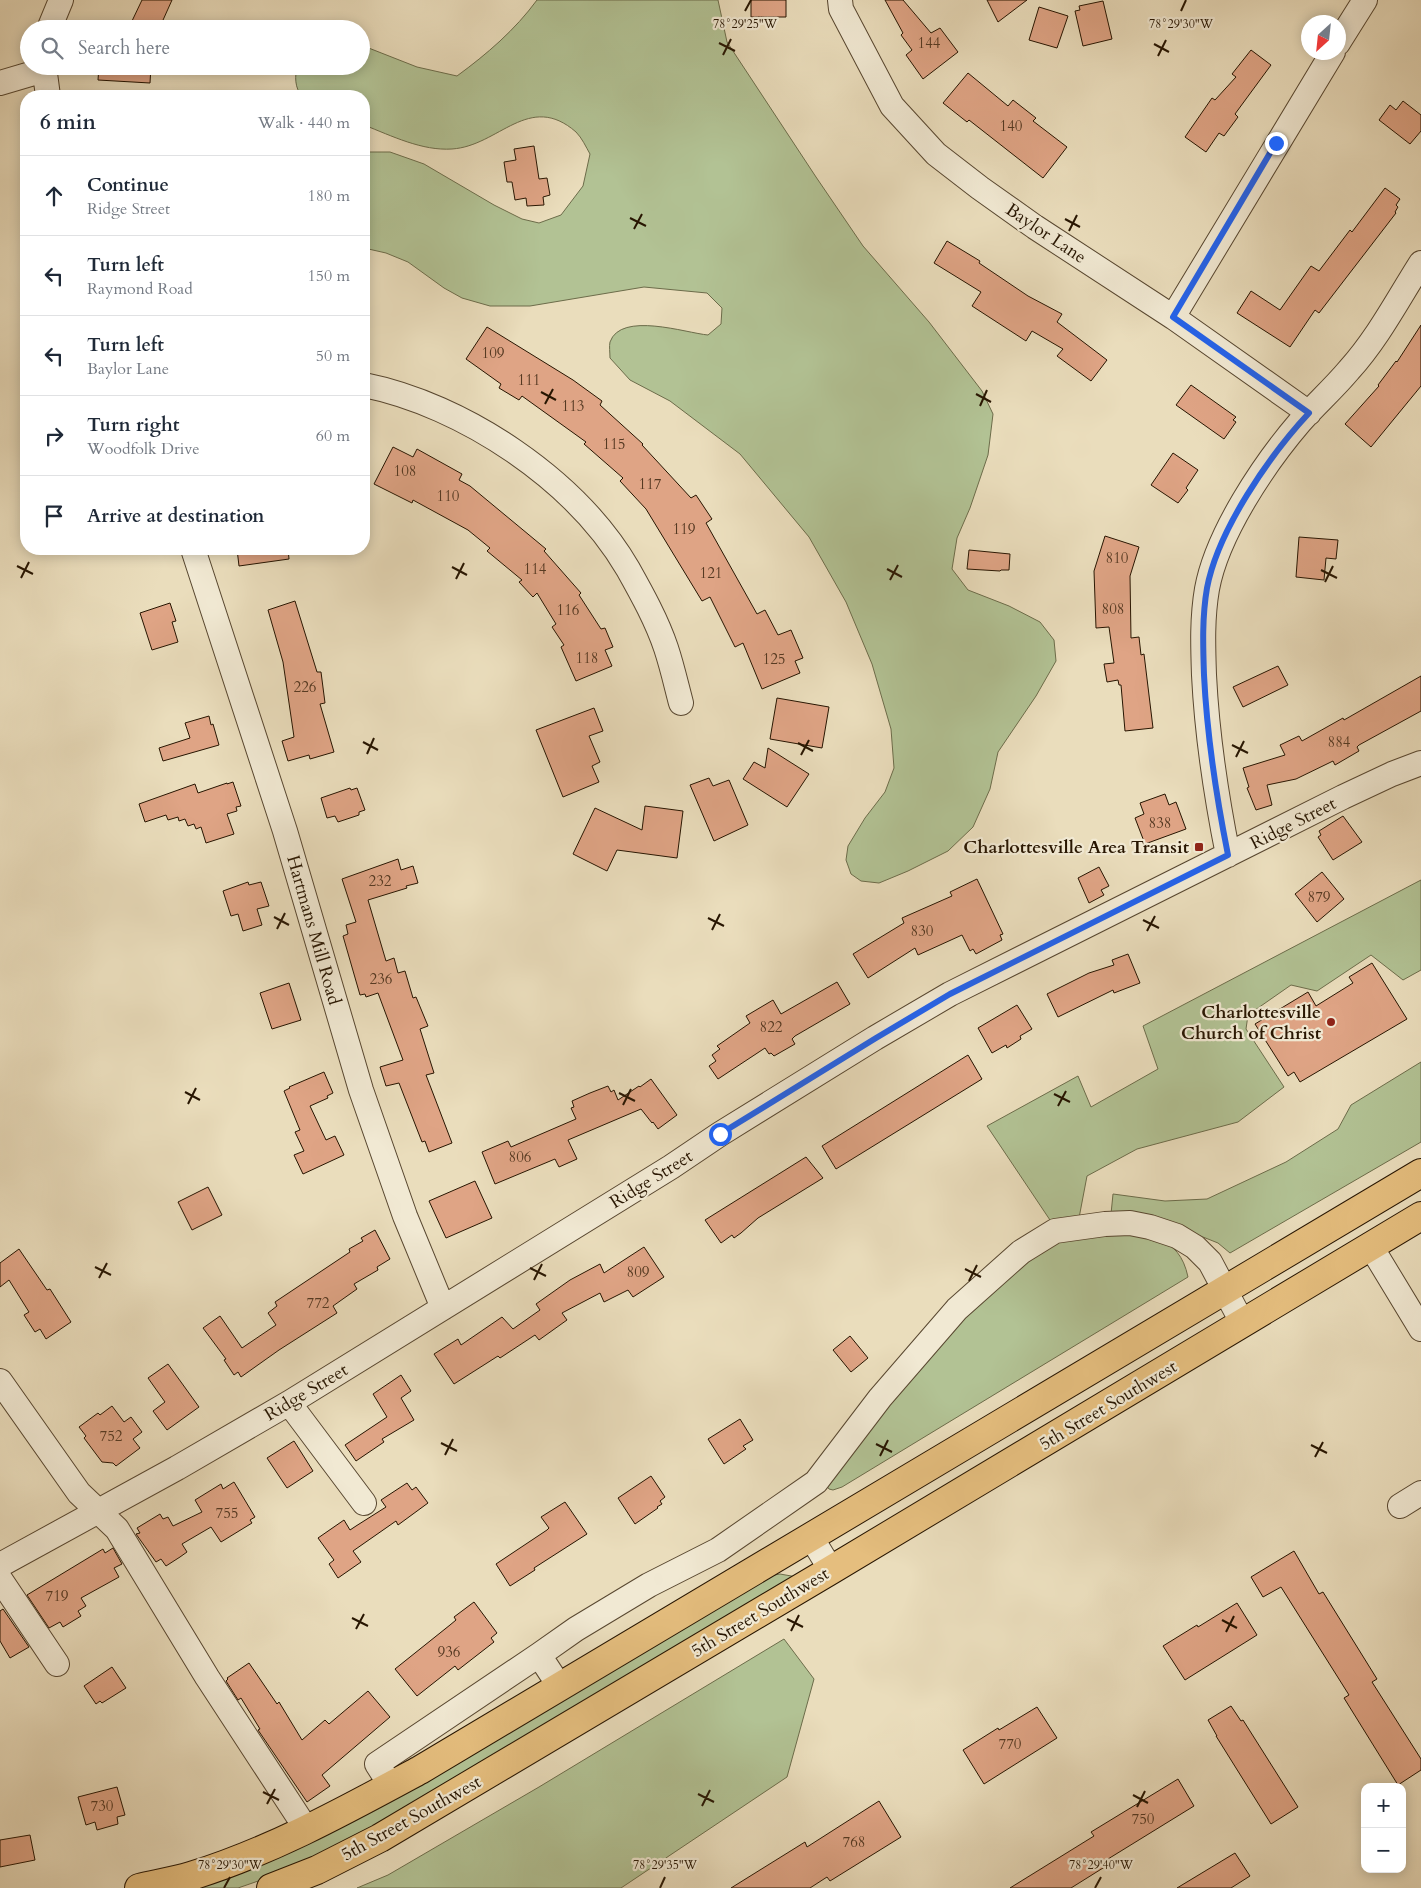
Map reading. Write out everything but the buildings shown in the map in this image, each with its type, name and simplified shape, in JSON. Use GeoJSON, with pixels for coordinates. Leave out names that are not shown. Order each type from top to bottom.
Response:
{"type":"FeatureCollection","features":[{"type":"Feature","properties":{"kind":"main road"},"geometry":{"type":"LineString","coordinates":[[139,1888],[190,1876],[248,1855],[307,1830],[391,1786],[1421,1173]]}},
{"type":"Feature","properties":{"kind":"main road","name":"5th Street Southwest"},"geometry":{"type":"LineString","coordinates":[[271,1888],[317,1870],[380,1838],[1421,1216]]}},
{"type":"Feature","properties":{"kind":"street"},"geometry":{"type":"LineString","coordinates":[[52,20],[61,0]]}},
{"type":"Feature","properties":{"kind":"street","name":"Baylor Lane"},"geometry":{"type":"LineString","coordinates":[[840,0],[841,9],[892,106],[936,154],[1028,222],[1173,317],[1309,413]]}},
{"type":"Feature","properties":{"kind":"street"},"geometry":{"type":"LineString","coordinates":[[1346,30],[1365,0]]}},
{"type":"Feature","properties":{"kind":"street"},"geometry":{"type":"LineString","coordinates":[[1173,317],[1327,60]]}},
{"type":"Feature","properties":{"kind":"street"},"geometry":{"type":"LineString","coordinates":[[0,83],[23,75]]}},
{"type":"Feature","properties":{"kind":"street"},"geometry":{"type":"LineString","coordinates":[[45,75],[47,90]]}},
{"type":"Feature","properties":{"kind":"street"},"geometry":{"type":"LineString","coordinates":[[1228,855],[1214,784],[1205,702],[1202,629],[1207,587],[1217,554],[1232,522],[1269,462],[1309,413],[1350,369],[1376,334],[1421,264]]}},
{"type":"Feature","properties":{"kind":"street"},"geometry":{"type":"LineString","coordinates":[[370,387],[405,396],[442,410],[479,429],[513,450],[546,475],[575,502],[605,535],[648,605],[666,647],[681,703]]}},
{"type":"Feature","properties":{"kind":"street","name":"Hartmans Mill Road"},"geometry":{"type":"LineString","coordinates":[[195,555],[285,831],[361,1090],[405,1216],[443,1308]]}},
{"type":"Feature","properties":{"kind":"street","name":"Ridge Street"},"geometry":{"type":"LineString","coordinates":[[0,1565],[177,1468],[288,1403],[834,1063],[950,994],[1343,797],[1392,774],[1421,763]]}},
{"type":"Feature","properties":{"kind":"street"},"geometry":{"type":"LineString","coordinates":[[391,1786],[378,1764],[576,1629],[648,1585],[718,1550],[816,1482],[880,1398],[957,1309],[1021,1252],[1055,1231],[1105,1224],[1130,1223],[1177,1236],[1195,1247],[1210,1262],[1243,1324]]}},
{"type":"Feature","properties":{"kind":"street"},"geometry":{"type":"LineString","coordinates":[[1370,1245],[1421,1329]]}},
{"type":"Feature","properties":{"kind":"street"},"geometry":{"type":"LineString","coordinates":[[0,1380],[79,1493],[117,1529],[207,1677],[307,1830]]}},
{"type":"Feature","properties":{"kind":"street"},"geometry":{"type":"LineString","coordinates":[[288,1403],[364,1503]]}},
{"type":"Feature","properties":{"kind":"street"},"geometry":{"type":"LineString","coordinates":[[1400,1506],[1421,1493]]}},
{"type":"Feature","properties":{"kind":"street"},"geometry":{"type":"LineString","coordinates":[[811,1537],[831,1570]]}},
{"type":"Feature","properties":{"kind":"street"},"geometry":{"type":"LineString","coordinates":[[0,1579],[57,1664]]}},
{"type":"Feature","properties":{"kind":"street"},"geometry":{"type":"LineString","coordinates":[[539,1655],[560,1687]]}},
{"type":"Feature","properties":{"kind":"green space"},"geometry":{"type":"Polygon","coordinates":[[[537,0],[718,0],[727,42],[816,177],[863,246],[929,322],[982,391],[993,414],[988,455],[970,508],[957,538],[952,569],[968,590],[1009,606],[1040,622],[1054,640],[1056,661],[1036,696],[998,752],[990,789],[973,827],[948,851],[908,871],[879,883],[861,881],[851,874],[846,860],[848,846],[865,818],[885,792],[894,768],[891,729],[872,664],[846,602],[809,537],[740,454],[670,401],[630,380],[610,358],[610,342],[616,333],[627,328],[655,326],[708,335],[721,324],[722,308],[707,293],[644,287],[530,306],[490,306],[462,298],[444,288],[408,262],[386,253],[370,249],[370,152],[390,152],[424,164],[494,205],[522,219],[539,223],[561,215],[583,186],[590,154],[576,132],[559,121],[543,117],[514,124],[469,146],[452,149],[430,148],[396,138],[370,127],[370,90],[298,90],[296,75],[370,75],[370,49],[417,67],[457,76],[500,41],[537,0]]]}},
{"type":"Feature","properties":{"kind":"green space"},"geometry":{"type":"Polygon","coordinates":[[[1421,880],[1421,970],[1403,980],[1371,955],[1317,991],[1291,985],[1248,1015],[1246,1029],[1284,1087],[1238,1122],[1137,1149],[1087,1176],[1079,1218],[1054,1226],[987,1126],[1078,1076],[1091,1107],[1158,1069],[1143,1026],[1421,880]]]}},
{"type":"Feature","properties":{"kind":"green space"},"geometry":{"type":"Polygon","coordinates":[[[1421,1062],[1421,1142],[1230,1253],[1218,1243],[1158,1219],[1111,1214],[1113,1194],[1165,1201],[1207,1199],[1286,1162],[1338,1129],[1351,1105],[1421,1062]]]}},
{"type":"Feature","properties":{"kind":"green space"},"geometry":{"type":"Polygon","coordinates":[[[1111,1230],[1149,1236],[1169,1245],[1177,1252],[1184,1263],[1188,1277],[842,1487],[833,1490],[829,1489],[826,1485],[926,1356],[1026,1255],[1050,1239],[1111,1230]]]}},
{"type":"Feature","properties":{"kind":"green space"},"geometry":{"type":"Polygon","coordinates":[[[780,1574],[797,1577],[379,1827],[264,1879],[238,1888],[184,1888],[763,1577],[780,1574]]]}},
{"type":"Feature","properties":{"kind":"green space"},"geometry":{"type":"Polygon","coordinates":[[[784,1639],[814,1679],[787,1777],[621,1888],[357,1888],[388,1875],[539,1787],[784,1639]]]}},
{"type":"Feature","properties":{"kind":"place","name":"Charlottesville Area Transit"},"geometry":{"type":"Point","coordinates":[1199,847]}},
{"type":"Feature","properties":{"kind":"place","name":"Charlottesville Church of Christ"},"geometry":{"type":"Point","coordinates":[1331,1022]}},
{"type":"Feature","properties":{"kind":"route"},"geometry":{"type":"LineString","coordinates":[[720,1134],[950,994],[1228,855],[1214,784],[1205,702],[1202,629],[1207,587],[1217,554],[1232,522],[1269,462],[1309,413],[1173,317],[1276,143]]}}]}
